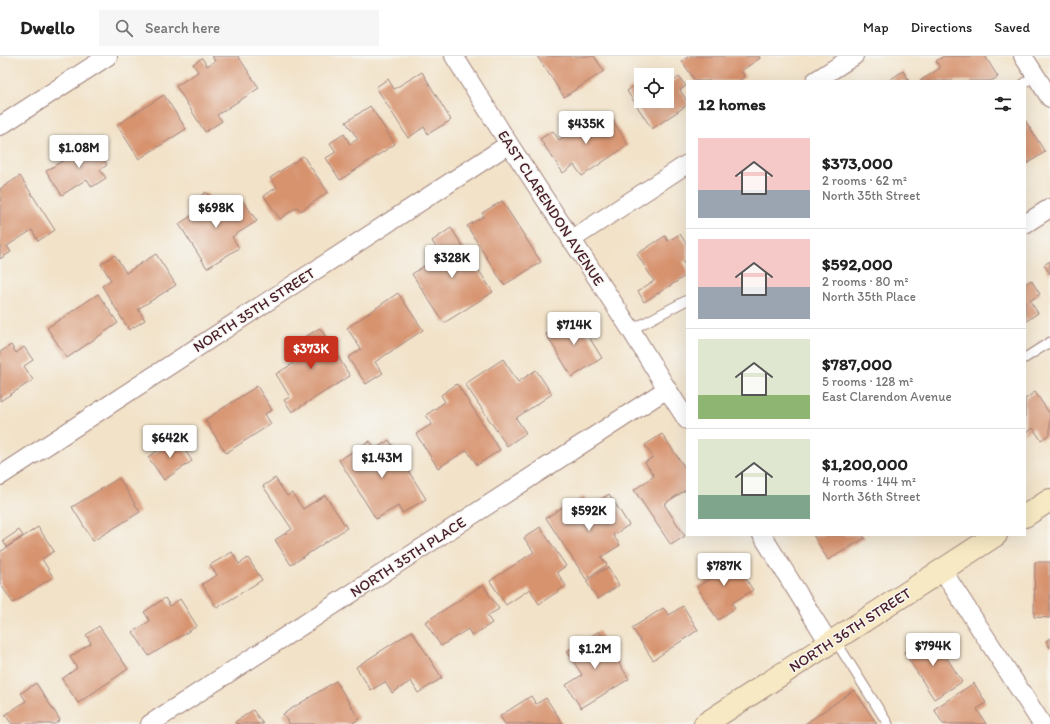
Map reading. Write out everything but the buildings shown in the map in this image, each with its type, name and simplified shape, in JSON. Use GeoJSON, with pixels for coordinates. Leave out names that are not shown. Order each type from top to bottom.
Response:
{"type":"FeatureCollection","features":[{"type":"Feature","properties":{"kind":"main road"},"geometry":{"type":"LineString","coordinates":[[1026,515],[1050,500]]}},
{"type":"Feature","properties":{"kind":"main road","name":"NORTH 36TH STREET"},"geometry":{"type":"LineString","coordinates":[[705,724],[994,536]]}},
{"type":"Feature","properties":{"kind":"street"},"geometry":{"type":"LineString","coordinates":[[0,126],[108,56]]}},
{"type":"Feature","properties":{"kind":"street","name":"EAST CLARENDON AVENUE"},"geometry":{"type":"LineString","coordinates":[[454,56],[571,240],[631,330],[686,418]]}},
{"type":"Feature","properties":{"kind":"street"},"geometry":{"type":"LineString","coordinates":[[817,80],[854,56]]}},
{"type":"Feature","properties":{"kind":"street"},"geometry":{"type":"LineString","coordinates":[[1023,56],[1030,79],[1050,98]]}},
{"type":"Feature","properties":{"kind":"street","name":"NORTH 35TH STREET"},"geometry":{"type":"LineString","coordinates":[[0,476],[509,144]]}},
{"type":"Feature","properties":{"kind":"street"},"geometry":{"type":"LineString","coordinates":[[571,240],[686,165]]}},
{"type":"Feature","properties":{"kind":"street"},"geometry":{"type":"LineString","coordinates":[[1026,223],[1050,208]]}},
{"type":"Feature","properties":{"kind":"street","name":"NORTH 35TH PLACE"},"geometry":{"type":"LineString","coordinates":[[150,724],[667,389]]}},
{"type":"Feature","properties":{"kind":"street"},"geometry":{"type":"LineString","coordinates":[[763,536],[832,641]]}},
{"type":"Feature","properties":{"kind":"street"},"geometry":{"type":"LineString","coordinates":[[942,570],[1042,724]]}},
{"type":"Feature","properties":{"kind":"lane"},"geometry":{"type":"LineString","coordinates":[[631,330],[686,301]]}},
{"type":"Feature","properties":{"kind":"lane"},"geometry":{"type":"LineString","coordinates":[[1026,357],[1050,342]]}},
{"type":"Feature","properties":{"kind":"lane"},"geometry":{"type":"LineString","coordinates":[[832,641],[888,724]]}}]}
